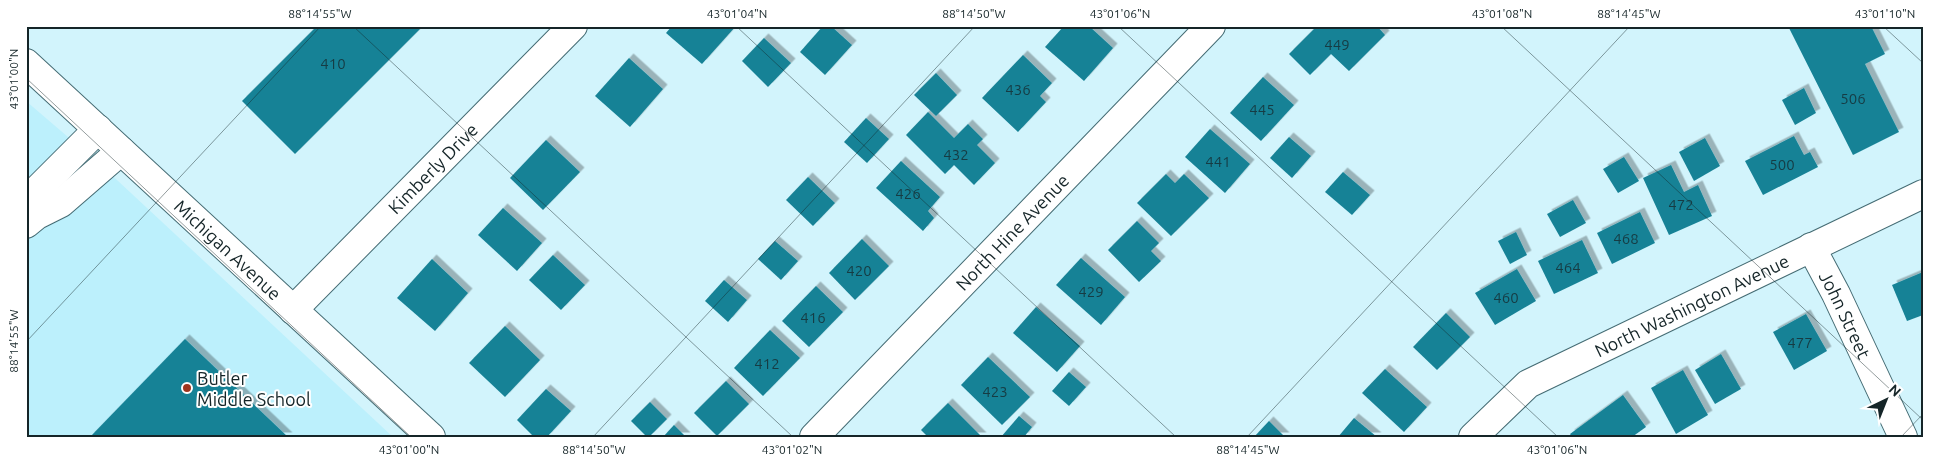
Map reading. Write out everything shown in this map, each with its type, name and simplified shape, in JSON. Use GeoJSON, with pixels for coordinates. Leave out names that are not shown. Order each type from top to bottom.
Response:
{"type":"FeatureCollection","features":[{"type":"Feature","properties":{"kind":"street","name":"Kimberly Drive"},"geometry":{"type":"LineString","coordinates":[[293,310],[573,26]]}},
{"type":"Feature","properties":{"kind":"street","name":"North Hine Avenue"},"geometry":{"type":"LineString","coordinates":[[814,437],[1211,26]]}},
{"type":"Feature","properties":{"kind":"street","name":"Michigan Avenue"},"geometry":{"type":"LineString","coordinates":[[26,63],[431,437]]}},
{"type":"Feature","properties":{"kind":"street"},"geometry":{"type":"LineString","coordinates":[[26,201],[98,129]]}},
{"type":"Feature","properties":{"kind":"street"},"geometry":{"type":"LineString","coordinates":[[26,224],[37,215],[61,203],[121,151]]}},
{"type":"Feature","properties":{"kind":"street","name":"North Washington Avenue"},"geometry":{"type":"LineString","coordinates":[[1473,437],[1528,384],[1923,194]]}},
{"type":"Feature","properties":{"kind":"street","name":"John Street"},"geometry":{"type":"LineString","coordinates":[[1812,247],[1903,437]]}},
{"type":"Feature","properties":{"kind":"shaded area"},"geometry":{"type":"Polygon","coordinates":[[[26,101],[103,167],[393,437],[26,437],[26,101]]]}},
{"type":"Feature","properties":{"kind":"building"},"geometry":{"type":"Polygon","coordinates":[[[317,26],[423,26],[295,154],[242,101],[317,26]]]}},
{"type":"Feature","properties":{"kind":"building"},"geometry":{"type":"Polygon","coordinates":[[[672,26],[736,26],[702,64],[666,33],[672,26]]]}},
{"type":"Feature","properties":{"kind":"building"},"geometry":{"type":"Polygon","coordinates":[[[823,26],[831,26],[852,45],[825,75],[800,52],[823,26]]]}},
{"type":"Feature","properties":{"kind":"building"},"geometry":{"type":"Polygon","coordinates":[[[1064,26],[1089,26],[1113,48],[1084,81],[1045,47],[1064,26]]]}},
{"type":"Feature","properties":{"kind":"building"},"geometry":{"type":"Polygon","coordinates":[[[1317,26],[1377,26],[1385,35],[1349,71],[1331,54],[1310,75],[1289,54],[1317,26]]]}},
{"type":"Feature","properties":{"kind":"building"},"geometry":{"type":"Polygon","coordinates":[[[1788,26],[1871,26],[1885,54],[1865,64],[1899,132],[1853,155],[1788,26]]]}},
{"type":"Feature","properties":{"kind":"building"},"geometry":{"type":"Polygon","coordinates":[[[764,38],[791,63],[768,87],[742,61],[764,38]]]}},
{"type":"Feature","properties":{"kind":"building"},"geometry":{"type":"Polygon","coordinates":[[[1023,55],[1052,83],[1040,96],[1046,102],[1018,132],[982,98],[1023,55]]]}},
{"type":"Feature","properties":{"kind":"building"},"geometry":{"type":"Polygon","coordinates":[[[629,58],[663,89],[630,127],[595,96],[629,58]]]}},
{"type":"Feature","properties":{"kind":"building"},"geometry":{"type":"Polygon","coordinates":[[[936,73],[957,95],[936,116],[914,95],[936,73]]]}},
{"type":"Feature","properties":{"kind":"building"},"geometry":{"type":"Polygon","coordinates":[[[1263,77],[1294,105],[1261,141],[1230,113],[1263,77]]]}},
{"type":"Feature","properties":{"kind":"building"},"geometry":{"type":"Polygon","coordinates":[[[1804,88],[1816,113],[1795,125],[1782,100],[1804,88]]]}},
{"type":"Feature","properties":{"kind":"building"},"geometry":{"type":"Polygon","coordinates":[[[928,112],[954,138],[968,124],[983,139],[977,145],[995,163],[974,185],[954,165],[945,174],[906,135],[928,112]]]}},
{"type":"Feature","properties":{"kind":"building"},"geometry":{"type":"Polygon","coordinates":[[[866,118],[889,139],[867,163],[844,142],[866,118]]]}},
{"type":"Feature","properties":{"kind":"building"},"geometry":{"type":"Polygon","coordinates":[[[1210,129],[1250,164],[1225,193],[1185,157],[1210,129]]]}},
{"type":"Feature","properties":{"kind":"building"},"geometry":{"type":"Polygon","coordinates":[[[1794,136],[1804,155],[1810,152],[1818,167],[1763,195],[1745,161],[1794,136]]]}},
{"type":"Feature","properties":{"kind":"building"},"geometry":{"type":"Polygon","coordinates":[[[1289,137],[1311,156],[1292,178],[1270,158],[1289,137]]]}},
{"type":"Feature","properties":{"kind":"building"},"geometry":{"type":"Polygon","coordinates":[[[1705,138],[1720,166],[1694,181],[1679,152],[1705,138]]]}},
{"type":"Feature","properties":{"kind":"building"},"geometry":{"type":"Polygon","coordinates":[[[546,140],[580,172],[543,210],[510,178],[546,140]]]}},
{"type":"Feature","properties":{"kind":"building"},"geometry":{"type":"Polygon","coordinates":[[[1624,157],[1639,181],[1618,193],[1603,169],[1624,157]]]}},
{"type":"Feature","properties":{"kind":"building"},"geometry":{"type":"Polygon","coordinates":[[[901,161],[940,197],[928,211],[934,218],[923,231],[876,188],[901,161]]]}},
{"type":"Feature","properties":{"kind":"building"},"geometry":{"type":"Polygon","coordinates":[[[1671,165],[1684,192],[1698,185],[1712,216],[1669,235],[1643,178],[1671,165]]]}},
{"type":"Feature","properties":{"kind":"building"},"geometry":{"type":"Polygon","coordinates":[[[1343,172],[1370,195],[1352,215],[1325,192],[1343,172]]]}},
{"type":"Feature","properties":{"kind":"building"},"geometry":{"type":"Polygon","coordinates":[[[1166,174],[1175,183],[1184,174],[1209,198],[1171,236],[1137,203],[1166,174]]]}},
{"type":"Feature","properties":{"kind":"building"},"geometry":{"type":"Polygon","coordinates":[[[808,177],[835,203],[813,226],[786,200],[808,177]]]}},
{"type":"Feature","properties":{"kind":"building"},"geometry":{"type":"Polygon","coordinates":[[[1573,200],[1586,223],[1560,237],[1547,214],[1573,200]]]}},
{"type":"Feature","properties":{"kind":"building"},"geometry":{"type":"Polygon","coordinates":[[[503,208],[542,243],[517,271],[478,235],[503,208]]]}},
{"type":"Feature","properties":{"kind":"building"},"geometry":{"type":"Polygon","coordinates":[[[1640,212],[1655,243],[1612,264],[1597,233],[1640,212]]]}},
{"type":"Feature","properties":{"kind":"building"},"geometry":{"type":"Polygon","coordinates":[[[1137,221],[1159,243],[1151,251],[1161,261],[1139,282],[1108,250],[1137,221]]]}},
{"type":"Feature","properties":{"kind":"building"},"geometry":{"type":"Polygon","coordinates":[[[1516,232],[1527,255],[1510,264],[1498,241],[1516,232]]]}},
{"type":"Feature","properties":{"kind":"building"},"geometry":{"type":"Polygon","coordinates":[[[862,239],[889,266],[855,300],[829,273],[862,239]]]}},
{"type":"Feature","properties":{"kind":"building"},"geometry":{"type":"Polygon","coordinates":[[[1582,240],[1598,273],[1554,294],[1538,261],[1582,240]]]}},
{"type":"Feature","properties":{"kind":"building"},"geometry":{"type":"Polygon","coordinates":[[[775,241],[798,261],[781,280],[758,259],[775,241]]]}},
{"type":"Feature","properties":{"kind":"building"},"geometry":{"type":"Polygon","coordinates":[[[553,255],[585,285],[561,310],[529,280],[553,255]]]}},
{"type":"Feature","properties":{"kind":"building"},"geometry":{"type":"Polygon","coordinates":[[[1081,258],[1125,297],[1101,325],[1056,285],[1081,258]]]}},
{"type":"Feature","properties":{"kind":"building"},"geometry":{"type":"Polygon","coordinates":[[[432,259],[468,293],[435,331],[397,298],[432,259]]]}},
{"type":"Feature","properties":{"kind":"building"},"geometry":{"type":"Polygon","coordinates":[[[1517,269],[1536,301],[1495,325],[1475,293],[1517,269]]]}},
{"type":"Feature","properties":{"kind":"building"},"geometry":{"type":"Polygon","coordinates":[[[1923,272],[1923,315],[1907,321],[1892,285],[1923,272]]]}},
{"type":"Feature","properties":{"kind":"building"},"geometry":{"type":"Polygon","coordinates":[[[724,280],[747,300],[728,322],[705,301],[724,280]]]}},
{"type":"Feature","properties":{"kind":"building"},"geometry":{"type":"Polygon","coordinates":[[[816,286],[843,312],[809,347],[782,321],[816,286]]]}},
{"type":"Feature","properties":{"kind":"building"},"geometry":{"type":"Polygon","coordinates":[[[1036,307],[1080,346],[1057,372],[1013,333],[1036,307]]]}},
{"type":"Feature","properties":{"kind":"building"},"geometry":{"type":"Polygon","coordinates":[[[1446,313],[1470,337],[1437,370],[1413,347],[1446,313]]]}},
{"type":"Feature","properties":{"kind":"building"},"geometry":{"type":"Polygon","coordinates":[[[1806,314],[1827,351],[1794,370],[1773,332],[1806,314]]]}},
{"type":"Feature","properties":{"kind":"building"},"geometry":{"type":"Polygon","coordinates":[[[505,326],[540,360],[505,397],[469,363],[505,326]]]}},
{"type":"Feature","properties":{"kind":"building"},"geometry":{"type":"Polygon","coordinates":[[[770,330],[800,358],[763,396],[734,368],[770,330]]]}},
{"type":"Feature","properties":{"kind":"building","name":"Butler Middle School"},"geometry":{"type":"Polygon","coordinates":[[[185,339],[288,437],[90,437],[185,339]]]}},
{"type":"Feature","properties":{"kind":"building"},"geometry":{"type":"Polygon","coordinates":[[[1721,354],[1741,389],[1715,404],[1695,370],[1721,354]]]}},
{"type":"Feature","properties":{"kind":"building"},"geometry":{"type":"Polygon","coordinates":[[[988,357],[1030,397],[1002,425],[961,385],[988,357]]]}},
{"type":"Feature","properties":{"kind":"building"},"geometry":{"type":"Polygon","coordinates":[[[1385,369],[1427,407],[1404,432],[1362,393],[1385,369]]]}},
{"type":"Feature","properties":{"kind":"building"},"geometry":{"type":"Polygon","coordinates":[[[1683,370],[1708,415],[1676,434],[1651,388],[1683,370]]]}},
{"type":"Feature","properties":{"kind":"building"},"geometry":{"type":"Polygon","coordinates":[[[1069,372],[1086,387],[1069,406],[1052,391],[1069,372]]]}},
{"type":"Feature","properties":{"kind":"building"},"geometry":{"type":"Polygon","coordinates":[[[726,381],[749,404],[717,436],[694,413],[726,381]]]}},
{"type":"Feature","properties":{"kind":"building"},"geometry":{"type":"Polygon","coordinates":[[[546,389],[571,411],[547,437],[534,437],[517,420],[546,389]]]}},
{"type":"Feature","properties":{"kind":"building"},"geometry":{"type":"Polygon","coordinates":[[[1623,395],[1646,427],[1632,437],[1572,437],[1570,434],[1623,395]]]}},
{"type":"Feature","properties":{"kind":"building"},"geometry":{"type":"Polygon","coordinates":[[[650,402],[667,419],[647,437],[631,421],[650,402]]]}},
{"type":"Feature","properties":{"kind":"building"},"geometry":{"type":"Polygon","coordinates":[[[948,403],[982,437],[928,437],[921,430],[948,403]]]}},
{"type":"Feature","properties":{"kind":"building"},"geometry":{"type":"Polygon","coordinates":[[[1019,416],[1032,427],[1024,437],[1001,437],[1019,416]]]}},
{"type":"Feature","properties":{"kind":"building"},"geometry":{"type":"Polygon","coordinates":[[[1354,418],[1377,437],[1338,437],[1354,418]]]}},
{"type":"Feature","properties":{"kind":"building"},"geometry":{"type":"Polygon","coordinates":[[[1269,421],[1285,437],[1254,437],[1269,421]]]}},
{"type":"Feature","properties":{"kind":"building"},"geometry":{"type":"Polygon","coordinates":[[[674,425],[686,437],[663,437],[674,425]]]}},
{"type":"Feature","properties":{"kind":"place","name":"Butler Middle School"},"geometry":{"type":"Point","coordinates":[187,388]}}]}
